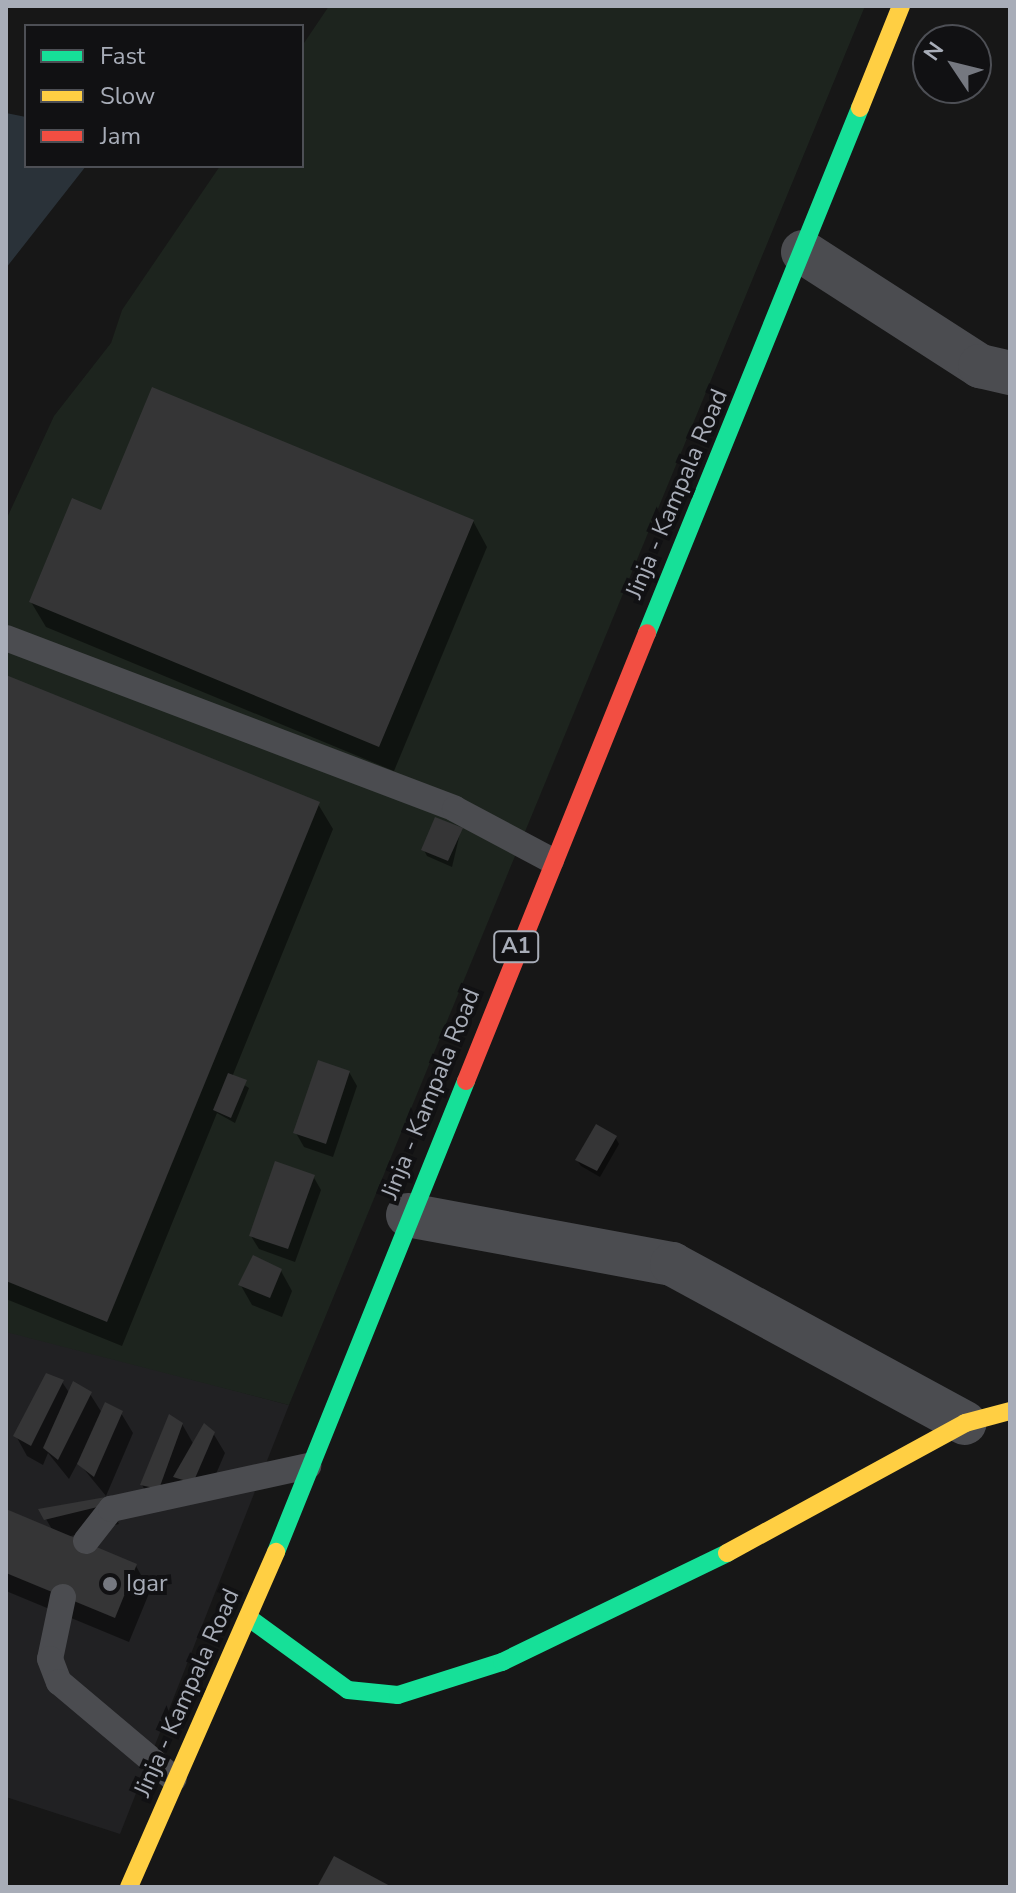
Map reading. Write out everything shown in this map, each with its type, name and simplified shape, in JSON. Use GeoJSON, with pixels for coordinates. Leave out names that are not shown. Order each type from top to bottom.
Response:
{"type":"FeatureCollection","features":[{"type":"Feature","properties":{"kind":"main road","name":"Jinja - Kampala Road"},"geometry":{"type":"LineString","coordinates":[[129,1887],[174,1779],[249,1618],[551,860],[803,252],[901,6]]}},
{"type":"Feature","properties":{"kind":"main road"},"geometry":{"type":"LineString","coordinates":[[249,1618],[348,1690],[398,1695],[502,1662],[637,1602],[965,1423],[1010,1411]]}},
{"type":"Feature","properties":{"kind":"street"},"geometry":{"type":"LineString","coordinates":[[803,252],[980,366],[1010,373]]}},
{"type":"Feature","properties":{"kind":"street"},"geometry":{"type":"LineString","coordinates":[[408,1215],[672,1264],[965,1423]]}},
{"type":"Feature","properties":{"kind":"lane"},"geometry":{"type":"LineString","coordinates":[[6,638],[455,809],[551,860]]}},
{"type":"Feature","properties":{"kind":"lane"},"geometry":{"type":"LineString","coordinates":[[86,1541],[111,1509],[308,1466]]}},
{"type":"Feature","properties":{"kind":"lane"},"geometry":{"type":"LineString","coordinates":[[63,1597],[50,1659],[59,1682],[174,1779]]}},
{"type":"Feature","properties":{"kind":"shaded area"},"geometry":{"type":"Polygon","coordinates":[[[329,6],[865,6],[289,1405],[6,1332],[6,520],[54,416],[111,343],[122,310],[219,168],[304,168],[304,43],[329,6]]]}},
{"type":"Feature","properties":{"kind":"shaded area"},"geometry":{"type":"Polygon","coordinates":[[[6,113],[24,117],[24,168],[84,168],[6,268],[6,113]]]}},
{"type":"Feature","properties":{"kind":"shaded area"},"geometry":{"type":"Polygon","coordinates":[[[6,1330],[289,1405],[120,1834],[6,1797],[6,1330]]]}},
{"type":"Feature","properties":{"kind":"building"},"geometry":{"type":"Polygon","coordinates":[[[152,387],[474,520],[379,747],[29,602],[72,498],[101,510],[152,387]]]}},
{"type":"Feature","properties":{"kind":"building"},"geometry":{"type":"Polygon","coordinates":[[[6,675],[320,802],[107,1322],[6,1281],[6,675]]]}},
{"type":"Feature","properties":{"kind":"building"},"geometry":{"type":"Polygon","coordinates":[[[435,817],[463,828],[448,861],[421,850],[435,817]]]}},
{"type":"Feature","properties":{"kind":"building"},"geometry":{"type":"Polygon","coordinates":[[[318,1060],[350,1071],[326,1144],[293,1133],[318,1060]]]}},
{"type":"Feature","properties":{"kind":"building"},"geometry":{"type":"Polygon","coordinates":[[[228,1073],[247,1080],[231,1118],[213,1110],[228,1073]]]}},
{"type":"Feature","properties":{"kind":"building"},"geometry":{"type":"Polygon","coordinates":[[[596,1124],[617,1136],[597,1171],[575,1160],[596,1124]]]}},
{"type":"Feature","properties":{"kind":"building"},"geometry":{"type":"Polygon","coordinates":[[[275,1161],[315,1175],[288,1249],[249,1236],[275,1161]]]}},
{"type":"Feature","properties":{"kind":"building"},"geometry":{"type":"Polygon","coordinates":[[[253,1255],[282,1269],[270,1298],[238,1285],[253,1255]]]}},
{"type":"Feature","properties":{"kind":"building"},"geometry":{"type":"Polygon","coordinates":[[[46,1373],[64,1380],[31,1446],[13,1436],[46,1373]]]}},
{"type":"Feature","properties":{"kind":"building"},"geometry":{"type":"Polygon","coordinates":[[[73,1381],[92,1392],[58,1460],[43,1448],[73,1381]]]}},
{"type":"Feature","properties":{"kind":"building"},"geometry":{"type":"Polygon","coordinates":[[[105,1402],[123,1411],[94,1477],[77,1464],[105,1402]]]}},
{"type":"Feature","properties":{"kind":"building"},"geometry":{"type":"Polygon","coordinates":[[[169,1414],[183,1423],[159,1489],[140,1485],[169,1414]]]}},
{"type":"Feature","properties":{"kind":"building"},"geometry":{"type":"Polygon","coordinates":[[[204,1423],[215,1432],[193,1483],[173,1477],[204,1423]]]}},
{"type":"Feature","properties":{"kind":"building"},"geometry":{"type":"Polygon","coordinates":[[[106,1497],[110,1504],[44,1520],[38,1509],[106,1497]]]}},
{"type":"Feature","properties":{"kind":"building"},"geometry":{"type":"Polygon","coordinates":[[[6,1509],[137,1564],[115,1618],[6,1573],[6,1509]]]}},
{"type":"Feature","properties":{"kind":"building"},"geometry":{"type":"Polygon","coordinates":[[[334,1856],[392,1887],[317,1887],[334,1856]]]}},
{"type":"Feature","properties":{"kind":"traffic: fast"},"geometry":{"type":"LineString","coordinates":[[647,633],[860,108]]}},
{"type":"Feature","properties":{"kind":"traffic: fast"},"geometry":{"type":"LineString","coordinates":[[276,1552],[466,1081]]}},
{"type":"Feature","properties":{"kind":"traffic: fast"},"geometry":{"type":"LineString","coordinates":[[249,1618],[348,1690],[398,1695],[502,1662],[727,1553]]}},
{"type":"Feature","properties":{"kind":"traffic: slow"},"geometry":{"type":"LineString","coordinates":[[860,108],[901,6]]}},
{"type":"Feature","properties":{"kind":"traffic: slow"},"geometry":{"type":"LineString","coordinates":[[727,1553],[965,1423],[1010,1411]]}},
{"type":"Feature","properties":{"kind":"traffic: slow"},"geometry":{"type":"LineString","coordinates":[[129,1887],[276,1552]]}},
{"type":"Feature","properties":{"kind":"traffic: jam"},"geometry":{"type":"LineString","coordinates":[[466,1081],[647,633]]}},
{"type":"Feature","properties":{"kind":"place","name":"Igar"},"geometry":{"type":"Point","coordinates":[110,1584]}}]}
